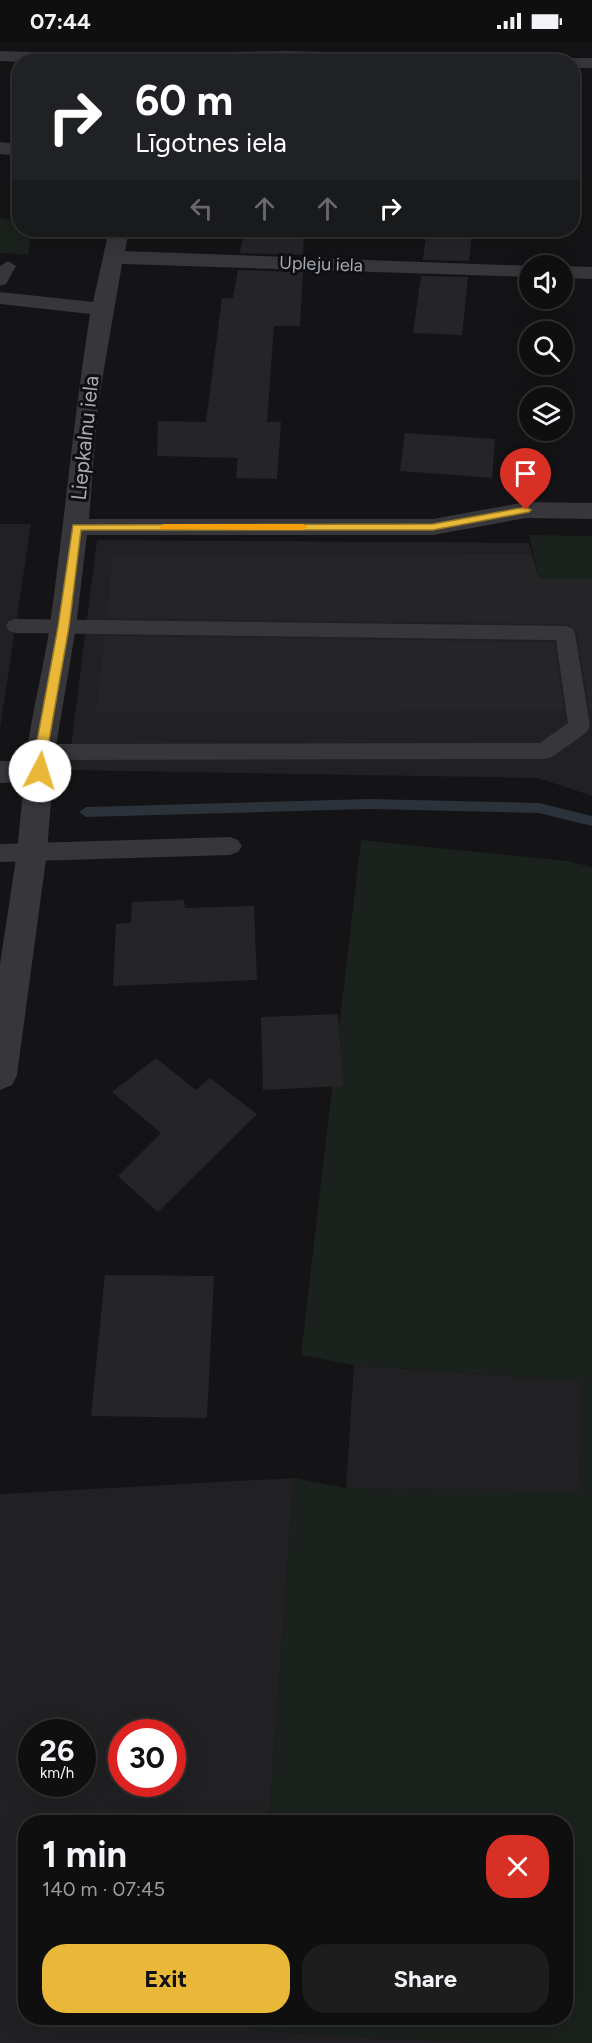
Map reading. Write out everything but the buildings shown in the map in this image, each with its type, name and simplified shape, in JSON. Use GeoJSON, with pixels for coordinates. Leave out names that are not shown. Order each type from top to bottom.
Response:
{"type":"FeatureCollection","features":[{"type":"Feature","properties":{"kind":"street","name":"Liepkalnu iela"},"geometry":{"type":"LineString","coordinates":[[0,1075],[32,852],[41,761],[63,627],[76,527],[87,404],[102,309],[117,237]]}},
{"type":"Feature","properties":{"kind":"street","name":"Upleju iela"},"geometry":{"type":"LineString","coordinates":[[113,257],[519,271]]}},
{"type":"Feature","properties":{"kind":"street"},"geometry":{"type":"LineString","coordinates":[[573,272],[592,273]]}},
{"type":"Feature","properties":{"kind":"street"},"geometry":{"type":"LineString","coordinates":[[0,298],[102,309]]}},
{"type":"Feature","properties":{"kind":"street"},"geometry":{"type":"LineString","coordinates":[[76,527],[433,527],[526,510],[592,511]]}},
{"type":"Feature","properties":{"kind":"street"},"geometry":{"type":"LineString","coordinates":[[0,771],[41,761]]}},
{"type":"Feature","properties":{"kind":"lane"},"geometry":{"type":"LineString","coordinates":[[0,281],[8,266]]}},
{"type":"Feature","properties":{"kind":"lane"},"geometry":{"type":"LineString","coordinates":[[16,626],[565,633],[579,726],[544,751],[41,761]]}},
{"type":"Feature","properties":{"kind":"lane"},"geometry":{"type":"LineString","coordinates":[[0,853],[230,846]]}},
{"type":"Feature","properties":{"kind":"shaded area"},"geometry":{"type":"Polygon","coordinates":[[[0,217],[12,220],[12,237],[31,237],[28,255],[0,253],[0,217]]]}},
{"type":"Feature","properties":{"kind":"shaded area"},"geometry":{"type":"Polygon","coordinates":[[[0,524],[31,524],[0,729],[0,524]]]}},
{"type":"Feature","properties":{"kind":"shaded area"},"geometry":{"type":"Polygon","coordinates":[[[529,535],[592,536],[592,579],[539,579],[529,535]]]}},
{"type":"Feature","properties":{"kind":"shaded area"},"geometry":{"type":"Polygon","coordinates":[[[97,540],[529,543],[539,579],[592,579],[592,796],[538,778],[68,770],[97,540]]]}},
{"type":"Feature","properties":{"kind":"shaded area"},"geometry":{"type":"Polygon","coordinates":[[[361,840],[567,861],[592,867],[592,2043],[475,2043],[254,2030],[254,2025],[573,2025],[573,1815],[270,1815],[294,1478],[346,1488],[580,1492],[582,1381],[354,1365],[301,1355],[361,840]]]}},
{"type":"Feature","properties":{"kind":"shaded area"},"geometry":{"type":"Polygon","coordinates":[[[354,1365],[582,1381],[580,1493],[346,1488],[354,1365]]]}},
{"type":"Feature","properties":{"kind":"shaded area"},"geometry":{"type":"Polygon","coordinates":[[[294,1478],[270,1815],[18,1815],[18,2025],[254,2025],[254,2030],[475,2043],[0,2043],[0,1494],[294,1478]]]}},
{"type":"Feature","properties":{"kind":"waterway"},"geometry":{"type":"LineString","coordinates":[[86,812],[369,804],[539,808],[592,821]]}},
{"type":"Feature","properties":{"kind":"slow traffic"},"geometry":{"type":"LineString","coordinates":[[164,527],[303,527]]}},
{"type":"Feature","properties":{"kind":"route"},"geometry":{"type":"LineString","coordinates":[[40,771],[76,527],[433,527],[526,510]]}}]}
